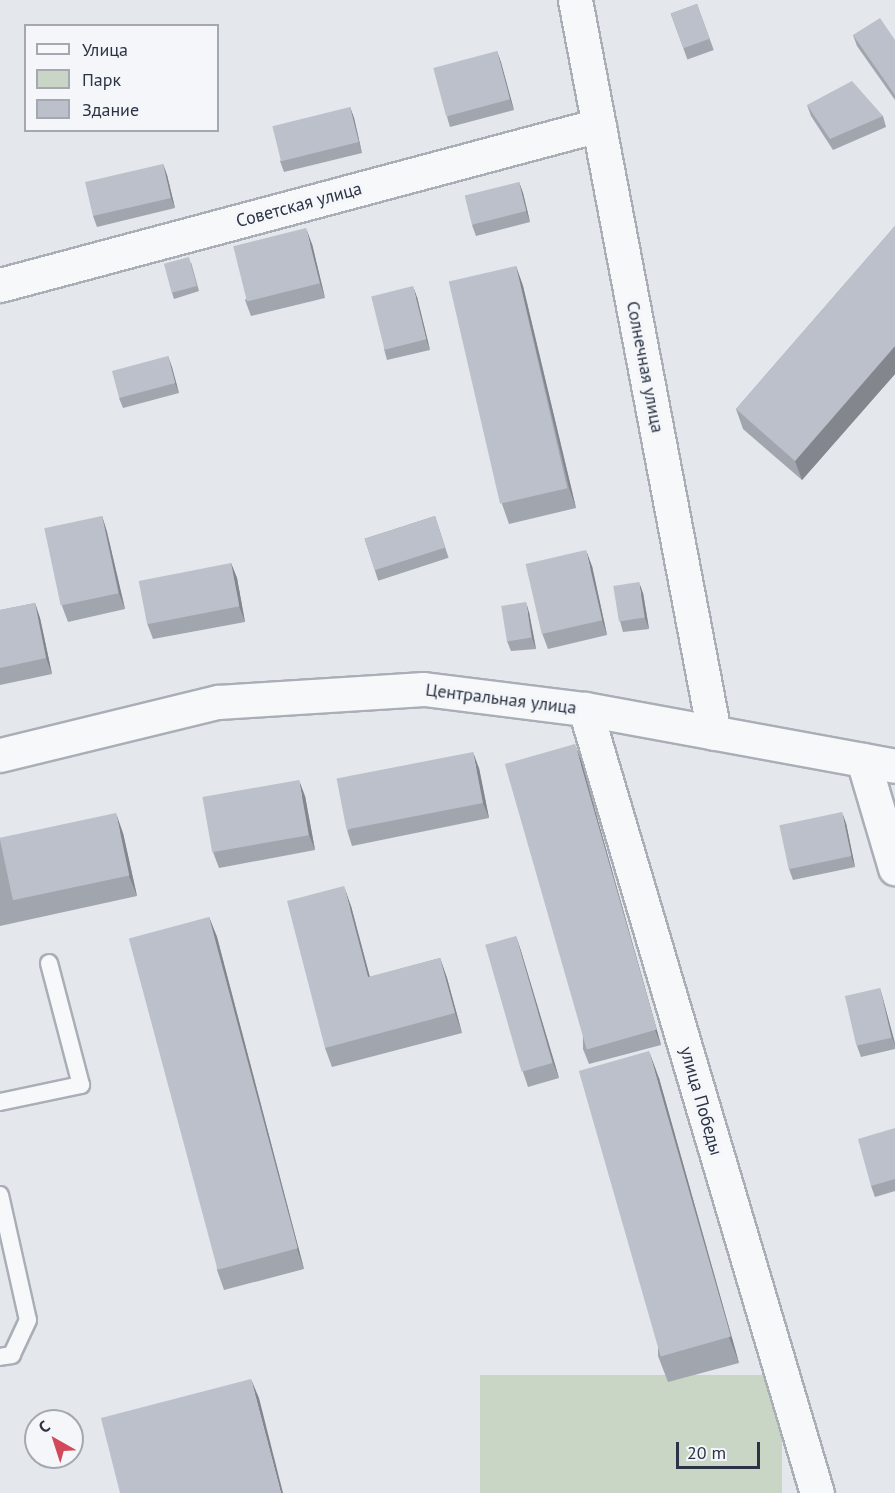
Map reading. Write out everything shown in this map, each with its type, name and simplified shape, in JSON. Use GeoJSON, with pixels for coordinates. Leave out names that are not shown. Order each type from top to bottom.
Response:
{"type":"FeatureCollection","features":[{"type":"Feature","properties":{"kind":"street","name":"Солнечная улица"},"geometry":{"type":"LineString","coordinates":[[575,0],[714,733]]}},
{"type":"Feature","properties":{"kind":"street","name":"Советская улица"},"geometry":{"type":"LineString","coordinates":[[0,285],[599,125]]}},
{"type":"Feature","properties":{"kind":"street","name":"Центральная улица"},"geometry":{"type":"LineString","coordinates":[[0,755],[218,702],[424,688],[585,709],[895,766]]}},
{"type":"Feature","properties":{"kind":"street","name":"улица Победы"},"geometry":{"type":"LineString","coordinates":[[585,709],[817,1493]]}},
{"type":"Feature","properties":{"kind":"street"},"geometry":{"type":"LineString","coordinates":[[863,760],[895,868]]}},
{"type":"Feature","properties":{"kind":"lane"},"geometry":{"type":"LineString","coordinates":[[0,1102],[81,1085],[49,963]]}},
{"type":"Feature","properties":{"kind":"lane"},"geometry":{"type":"LineString","coordinates":[[0,1195],[28,1320],[12,1355],[0,1357]]}},
{"type":"Feature","properties":{"kind":"green space"},"geometry":{"type":"Polygon","coordinates":[[[480,1375],[782,1375],[782,1493],[480,1493],[480,1375]]]}},
{"type":"Feature","properties":{"kind":"building"},"geometry":{"type":"Polygon","coordinates":[[[697,4],[710,39],[683,48],[671,14],[697,4]]]}},
{"type":"Feature","properties":{"kind":"building"},"geometry":{"type":"Polygon","coordinates":[[[880,18],[895,40],[895,95],[853,35],[880,18]]]}},
{"type":"Feature","properties":{"kind":"building"},"geometry":{"type":"Polygon","coordinates":[[[497,51],[510,99],[446,116],[433,68],[497,51]]]}},
{"type":"Feature","properties":{"kind":"building"},"geometry":{"type":"Polygon","coordinates":[[[852,81],[883,116],[830,139],[807,105],[852,81]]]}},
{"type":"Feature","properties":{"kind":"building"},"geometry":{"type":"Polygon","coordinates":[[[350,107],[359,142],[281,161],[272,126],[350,107]]]}},
{"type":"Feature","properties":{"kind":"building"},"geometry":{"type":"Polygon","coordinates":[[[163,164],[171,198],[93,216],[85,182],[163,164]]]}},
{"type":"Feature","properties":{"kind":"building"},"geometry":{"type":"Polygon","coordinates":[[[519,182],[526,211],[472,225],[465,196],[519,182]]]}},
{"type":"Feature","properties":{"kind":"building"},"geometry":{"type":"Polygon","coordinates":[[[895,226],[895,346],[795,461],[736,409],[895,226]]]}},
{"type":"Feature","properties":{"kind":"building"},"geometry":{"type":"Polygon","coordinates":[[[306,228],[320,283],[247,301],[233,246],[306,228]]]}},
{"type":"Feature","properties":{"kind":"building"},"geometry":{"type":"Polygon","coordinates":[[[189,257],[197,286],[172,293],[164,264],[189,257]]]}},
{"type":"Feature","properties":{"kind":"building"},"geometry":{"type":"Polygon","coordinates":[[[516,266],[567,488],[500,504],[449,282],[516,266]]]}},
{"type":"Feature","properties":{"kind":"building"},"geometry":{"type":"Polygon","coordinates":[[[413,286],[426,339],[385,350],[371,296],[413,286]]]}},
{"type":"Feature","properties":{"kind":"building"},"geometry":{"type":"Polygon","coordinates":[[[168,356],[175,383],[119,398],[112,371],[168,356]]]}},
{"type":"Feature","properties":{"kind":"building"},"geometry":{"type":"Polygon","coordinates":[[[102,516],[118,593],[61,606],[44,528],[102,516]]]}},
{"type":"Feature","properties":{"kind":"building"},"geometry":{"type":"Polygon","coordinates":[[[435,516],[445,547],[375,570],[365,539],[435,516]]]}},
{"type":"Feature","properties":{"kind":"building"},"geometry":{"type":"Polygon","coordinates":[[[586,550],[602,620],[542,634],[526,564],[586,550]]]}},
{"type":"Feature","properties":{"kind":"building"},"geometry":{"type":"Polygon","coordinates":[[[231,563],[239,606],[147,624],[139,581],[231,563]]]}},
{"type":"Feature","properties":{"kind":"building"},"geometry":{"type":"Polygon","coordinates":[[[639,582],[645,618],[619,622],[613,586],[639,582]]]}},
{"type":"Feature","properties":{"kind":"building"},"geometry":{"type":"Polygon","coordinates":[[[526,602],[532,638],[507,641],[501,606],[526,602]]]}},
{"type":"Feature","properties":{"kind":"building"},"geometry":{"type":"Polygon","coordinates":[[[35,603],[46,658],[0,668],[0,610],[35,603]]]}},
{"type":"Feature","properties":{"kind":"building"},"geometry":{"type":"Polygon","coordinates":[[[575,744],[657,1029],[587,1050],[505,764],[575,744]]]}},
{"type":"Feature","properties":{"kind":"building"},"geometry":{"type":"Polygon","coordinates":[[[473,752],[483,803],[346,830],[337,779],[473,752]]]}},
{"type":"Feature","properties":{"kind":"building"},"geometry":{"type":"Polygon","coordinates":[[[299,780],[309,835],[212,852],[202,797],[299,780]]]}},
{"type":"Feature","properties":{"kind":"building"},"geometry":{"type":"Polygon","coordinates":[[[842,812],[851,856],[789,869],[779,825],[842,812]]]}},
{"type":"Feature","properties":{"kind":"building"},"geometry":{"type":"Polygon","coordinates":[[[116,813],[129,876],[13,900],[0,838],[116,813]]]}},
{"type":"Feature","properties":{"kind":"building"},"geometry":{"type":"Polygon","coordinates":[[[344,886],[368,977],[440,958],[455,1013],[325,1048],[287,901],[344,886]]]}},
{"type":"Feature","properties":{"kind":"building"},"geometry":{"type":"Polygon","coordinates":[[[209,917],[298,1248],[218,1270],[129,938],[209,917]]]}},
{"type":"Feature","properties":{"kind":"building"},"geometry":{"type":"Polygon","coordinates":[[[516,936],[552,1063],[522,1072],[485,945],[516,936]]]}},
{"type":"Feature","properties":{"kind":"building"},"geometry":{"type":"Polygon","coordinates":[[[880,988],[891,1038],[856,1046],[845,996],[880,988]]]}},
{"type":"Feature","properties":{"kind":"building"},"geometry":{"type":"Polygon","coordinates":[[[649,1051],[731,1336],[661,1357],[579,1071],[649,1051]]]}},
{"type":"Feature","properties":{"kind":"building"},"geometry":{"type":"Polygon","coordinates":[[[895,1128],[895,1179],[871,1186],[858,1139],[895,1128]]]}},
{"type":"Feature","properties":{"kind":"building"},"geometry":{"type":"Polygon","coordinates":[[[251,1379],[281,1493],[120,1493],[101,1418],[251,1379]]]}}]}
